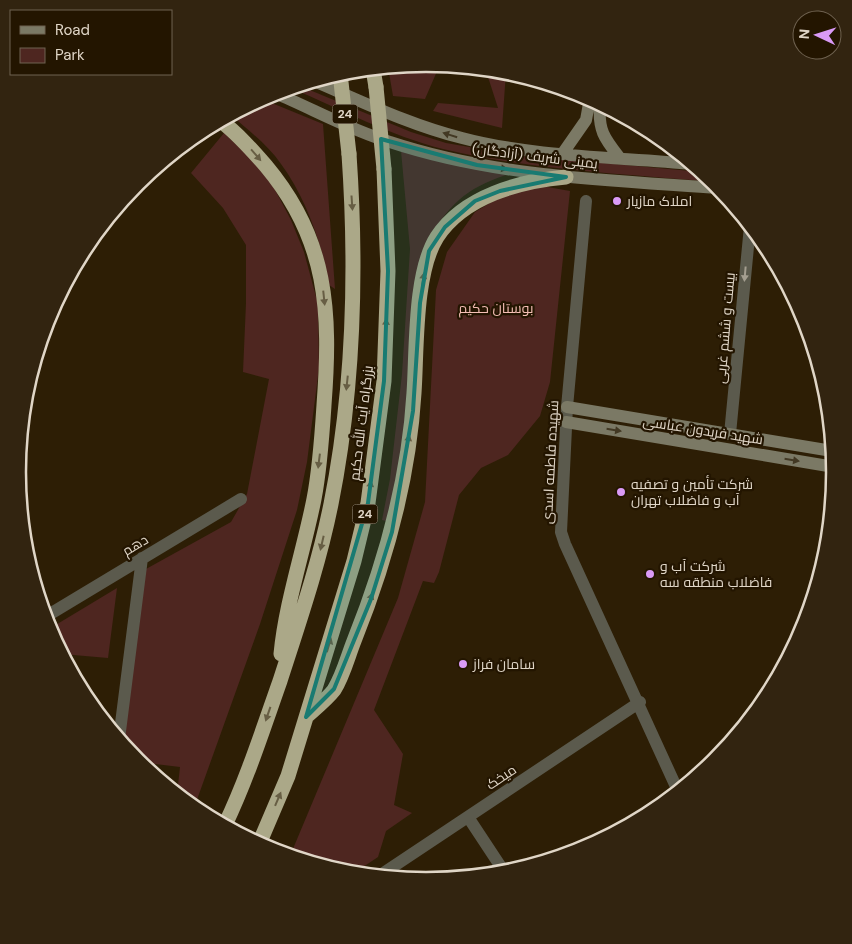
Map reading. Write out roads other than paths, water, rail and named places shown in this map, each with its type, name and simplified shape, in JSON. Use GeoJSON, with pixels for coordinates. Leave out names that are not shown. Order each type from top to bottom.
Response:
{"type":"FeatureCollection","features":[{"type":"Feature","properties":{"kind":"highway","name":"بزرگراه آیت الله حکیم"},"geometry":{"type":"LineString","coordinates":[[262,836],[288,776],[354,561],[368,503],[384,381],[388,271],[384,169],[374,76]]}},
{"type":"Feature","properties":{"kind":"highway","name":"بزرگراه آیت الله حکیم"},"geometry":{"type":"LineString","coordinates":[[227,818],[278,684],[319,557],[332,503],[342,437],[352,330],[354,282],[353,216],[349,154],[341,82]]}},
{"type":"Feature","properties":{"kind":"highway"},"geometry":{"type":"LineString","coordinates":[[226,126],[253,150],[284,189],[300,216],[316,258],[324,298],[327,351],[321,445],[314,497],[283,641],[278,684]]}},
{"type":"Feature","properties":{"kind":"highway"},"geometry":{"type":"LineString","coordinates":[[306,717],[334,689],[371,599],[392,532],[413,411],[420,303],[429,251],[446,226],[475,202],[548,178],[566,177]]}},
{"type":"Feature","properties":{"kind":"main road","name":"یمینی شریف (آزادگان)"},"geometry":{"type":"LineString","coordinates":[[325,86],[402,120],[463,139],[562,153],[679,163]]}},
{"type":"Feature","properties":{"kind":"main road","name":"یمینی شریف (آزادگان)"},"geometry":{"type":"LineString","coordinates":[[286,98],[388,142],[440,157],[477,165],[566,177],[707,187]]}},
{"type":"Feature","properties":{"kind":"main road"},"geometry":{"type":"LineString","coordinates":[[562,153],[596,112]]}},
{"type":"Feature","properties":{"kind":"main road"},"geometry":{"type":"LineString","coordinates":[[596,112],[603,137],[619,158]]}},
{"type":"Feature","properties":{"kind":"main road","name":"شهید فریدون عباسی"},"geometry":{"type":"LineString","coordinates":[[567,407],[825,450]]}},
{"type":"Feature","properties":{"kind":"main road","name":"شهید فریدون عباسی"},"geometry":{"type":"LineString","coordinates":[[566,422],[826,466]]}},
{"type":"Feature","properties":{"kind":"main road"},"geometry":{"type":"LineString","coordinates":[[769,456],[771,441]]}},
{"type":"Feature","properties":{"kind":"street","name":"شهیده فاطمه اسدی"},"geometry":{"type":"LineString","coordinates":[[586,201],[567,407],[561,532],[640,702],[675,784]]}},
{"type":"Feature","properties":{"kind":"street","name":"بیست و ششم غربی"},"geometry":{"type":"LineString","coordinates":[[730,434],[749,237]]}},
{"type":"Feature","properties":{"kind":"street","name":"دهم"},"geometry":{"type":"LineString","coordinates":[[52,613],[241,499]]}},
{"type":"Feature","properties":{"kind":"street"},"geometry":{"type":"LineString","coordinates":[[120,730],[142,558]]}},
{"type":"Feature","properties":{"kind":"street","name":"میخک"},"geometry":{"type":"LineString","coordinates":[[389,870],[640,702]]}},
{"type":"Feature","properties":{"kind":"street"},"geometry":{"type":"LineString","coordinates":[[468,817],[500,865]]}},
{"type":"Feature","properties":{"kind":"place","name":"املاک مازیار"},"geometry":{"type":"Point","coordinates":[617,201]}},
{"type":"Feature","properties":{"kind":"place","name":"شركت تأمين و تصفيه آب و فاضلاب تهران"},"geometry":{"type":"Point","coordinates":[621,492]}},
{"type":"Feature","properties":{"kind":"place","name":"شرکت آب و فاضلاب منطقه سه"},"geometry":{"type":"Point","coordinates":[650,574]}},
{"type":"Feature","properties":{"kind":"place","name":"سامان فراز"},"geometry":{"type":"Point","coordinates":[463,664]}},
{"type":"Feature","properties":{"kind":"park label","name":"بوستان حکیم"},"geometry":{"type":"Point","coordinates":[496,308]}}]}
